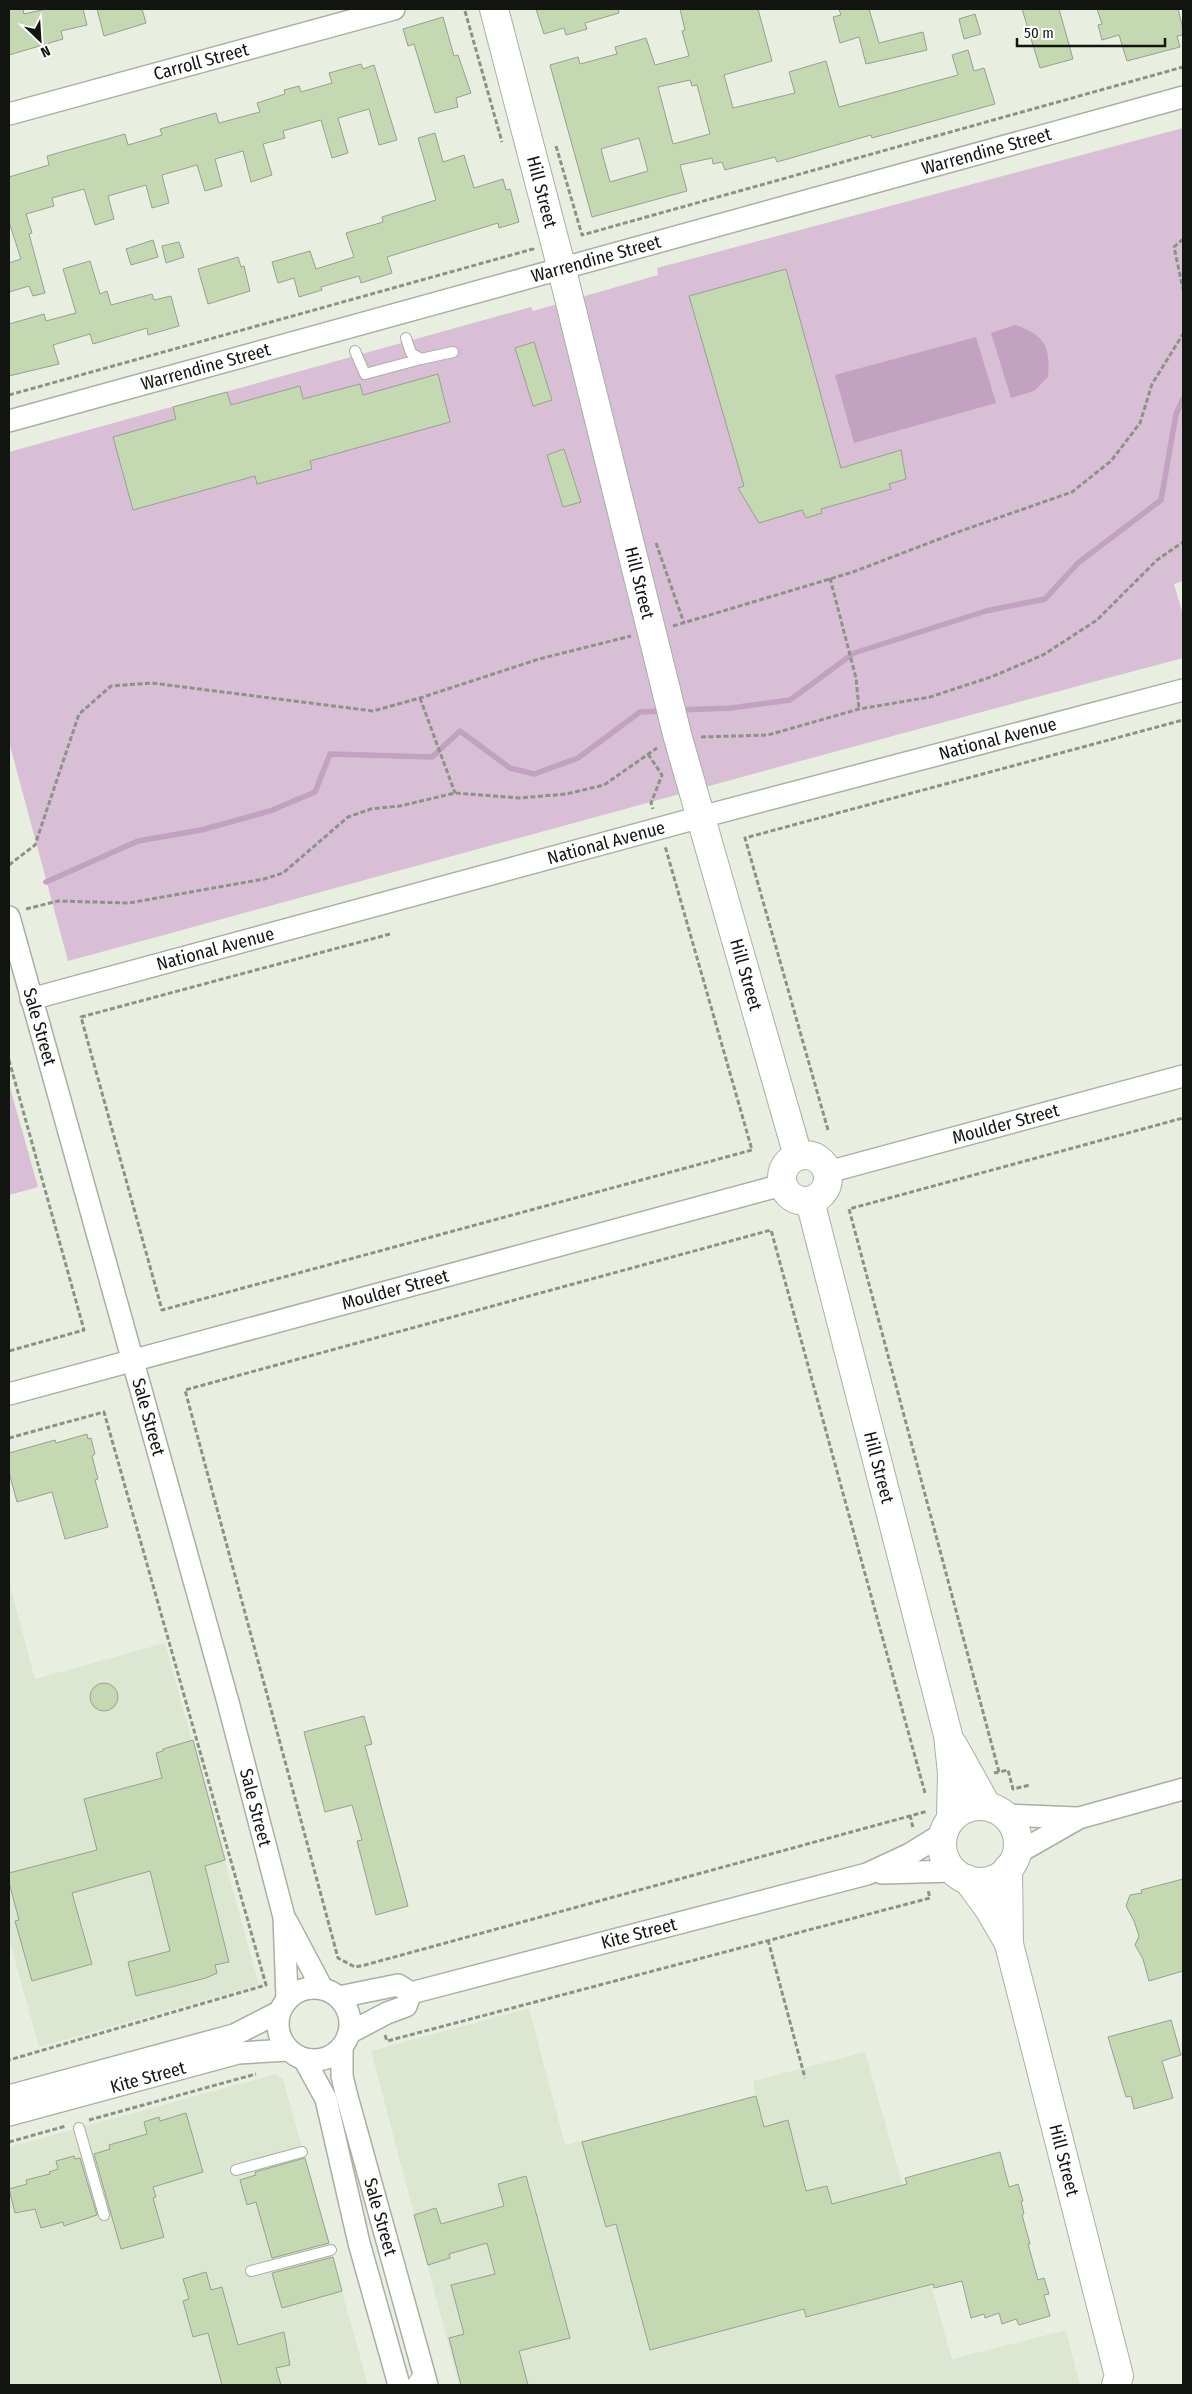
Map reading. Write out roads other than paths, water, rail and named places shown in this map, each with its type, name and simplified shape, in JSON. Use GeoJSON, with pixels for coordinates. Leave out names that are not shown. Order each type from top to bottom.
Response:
{"type":"FeatureCollection","features":[{"type":"Feature","properties":{"kind":"street","name":"Carroll Street"},"geometry":{"type":"LineString","coordinates":[[9,114],[394,9]]}},
{"type":"Feature","properties":{"kind":"street","name":"Hill Street"},"geometry":{"type":"LineString","coordinates":[[494,9],[562,269],[676,730],[798,1156]]}},
{"type":"Feature","properties":{"kind":"street","name":"Warrendine Street"},"geometry":{"type":"LineString","coordinates":[[9,422],[1183,96]]}},
{"type":"Feature","properties":{"kind":"street","name":"National Avenue"},"geometry":{"type":"LineString","coordinates":[[31,999],[701,817],[1183,690]]}},
{"type":"Feature","properties":{"kind":"street","name":"Sale Street"},"geometry":{"type":"LineString","coordinates":[[13,914],[31,999],[228,1702],[284,1918],[283,2005]]}},
{"type":"Feature","properties":{"kind":"street","name":"Moulder Street"},"geometry":{"type":"LineString","coordinates":[[828,1172],[1183,1076]]}},
{"type":"Feature","properties":{"kind":"street"},"geometry":{"type":"LineString","coordinates":[[798,1156],[813,1156],[825,1165],[828,1172],[828,1180],[823,1193],[810,1201],[796,1200],[790,1196],[782,1184],[783,1170],[786,1164],[798,1156]]}},
{"type":"Feature","properties":{"kind":"street","name":"Moulder Street"},"geometry":{"type":"LineString","coordinates":[[9,1394],[782,1184]]}},
{"type":"Feature","properties":{"kind":"street","name":"Hill Street"},"geometry":{"type":"LineString","coordinates":[[810,1201],[961,1782],[947,1826]]}},
{"type":"Feature","properties":{"kind":"street","name":"Hill Street"},"geometry":{"type":"LineString","coordinates":[[961,1782],[996,1811]]}},
{"type":"Feature","properties":{"kind":"street"},"geometry":{"type":"LineString","coordinates":[[1079,1818],[996,1811],[974,1806],[961,1811],[947,1826],[943,1853],[960,1875],[990,1880],[1000,1876],[1012,1861],[1079,1818],[1183,1789]]}},
{"type":"Feature","properties":{"kind":"street"},"geometry":{"type":"LineString","coordinates":[[996,1811],[1016,1833],[1012,1861]]}},
{"type":"Feature","properties":{"kind":"street","name":"Kite Street"},"geometry":{"type":"LineString","coordinates":[[331,1992],[372,1991],[398,1985],[411,1993],[867,1874],[918,1849],[947,1826]]}},
{"type":"Feature","properties":{"kind":"street","name":"Hill Street"},"geometry":{"type":"LineString","coordinates":[[1009,1944],[1012,1861]]}},
{"type":"Feature","properties":{"kind":"street","name":"Kite Street"},"geometry":{"type":"LineString","coordinates":[[867,1874],[923,1871],[960,1875]]}},
{"type":"Feature","properties":{"kind":"street","name":"Hill Street"},"geometry":{"type":"LineString","coordinates":[[960,1875],[989,1909],[1009,1944],[1121,2382]]}},
{"type":"Feature","properties":{"kind":"street","name":"Sale Street"},"geometry":{"type":"LineString","coordinates":[[284,1918],[331,1992]]}},
{"type":"Feature","properties":{"kind":"street"},"geometry":{"type":"LineString","coordinates":[[346,2040],[349,2014],[331,1992],[310,1987],[298,1991],[283,2005],[278,2032],[296,2055],[325,2059],[346,2040],[380,2017],[406,2006],[411,1993]]}},
{"type":"Feature","properties":{"kind":"street","name":"Kite Street"},"geometry":{"type":"LineString","coordinates":[[9,2096],[234,2035],[283,2005]]}},
{"type":"Feature","properties":{"kind":"street","name":"Sale Street"},"geometry":{"type":"LineString","coordinates":[[346,2040],[342,2076],[420,2380]]}},
{"type":"Feature","properties":{"kind":"street","name":"Kite Street"},"geometry":{"type":"LineString","coordinates":[[9,2115],[238,2053],[296,2055]]}},
{"type":"Feature","properties":{"kind":"street","name":"Sale Street"},"geometry":{"type":"LineString","coordinates":[[296,2055],[326,2099],[359,2243],[399,2385]]}},
{"type":"Feature","properties":{"kind":"lane"},"geometry":{"type":"LineString","coordinates":[[406,338],[411,353],[422,359]]}},
{"type":"Feature","properties":{"kind":"lane"},"geometry":{"type":"LineString","coordinates":[[355,351],[364,374],[453,352]]}},
{"type":"Feature","properties":{"kind":"lane"},"geometry":{"type":"LineString","coordinates":[[78,2125],[104,2215]]}},
{"type":"Feature","properties":{"kind":"lane"},"geometry":{"type":"LineString","coordinates":[[236,2170],[302,2152]]}},
{"type":"Feature","properties":{"kind":"lane"},"geometry":{"type":"LineString","coordinates":[[251,2271],[331,2250]]}},
{"type":"Feature","properties":{"kind":"waterway"},"geometry":{"type":"LineString","coordinates":[[679,710],[731,708],[790,700],[854,653],[986,611],[1045,599],[1078,563],[1161,500],[1176,414],[1183,399]]}},
{"type":"Feature","properties":{"kind":"waterway"},"geometry":{"type":"LineString","coordinates":[[46,882],[138,841],[201,830],[270,811],[315,792],[330,754],[432,757],[460,731],[510,768],[534,774],[578,758],[640,712],[665,711]]}}]}
